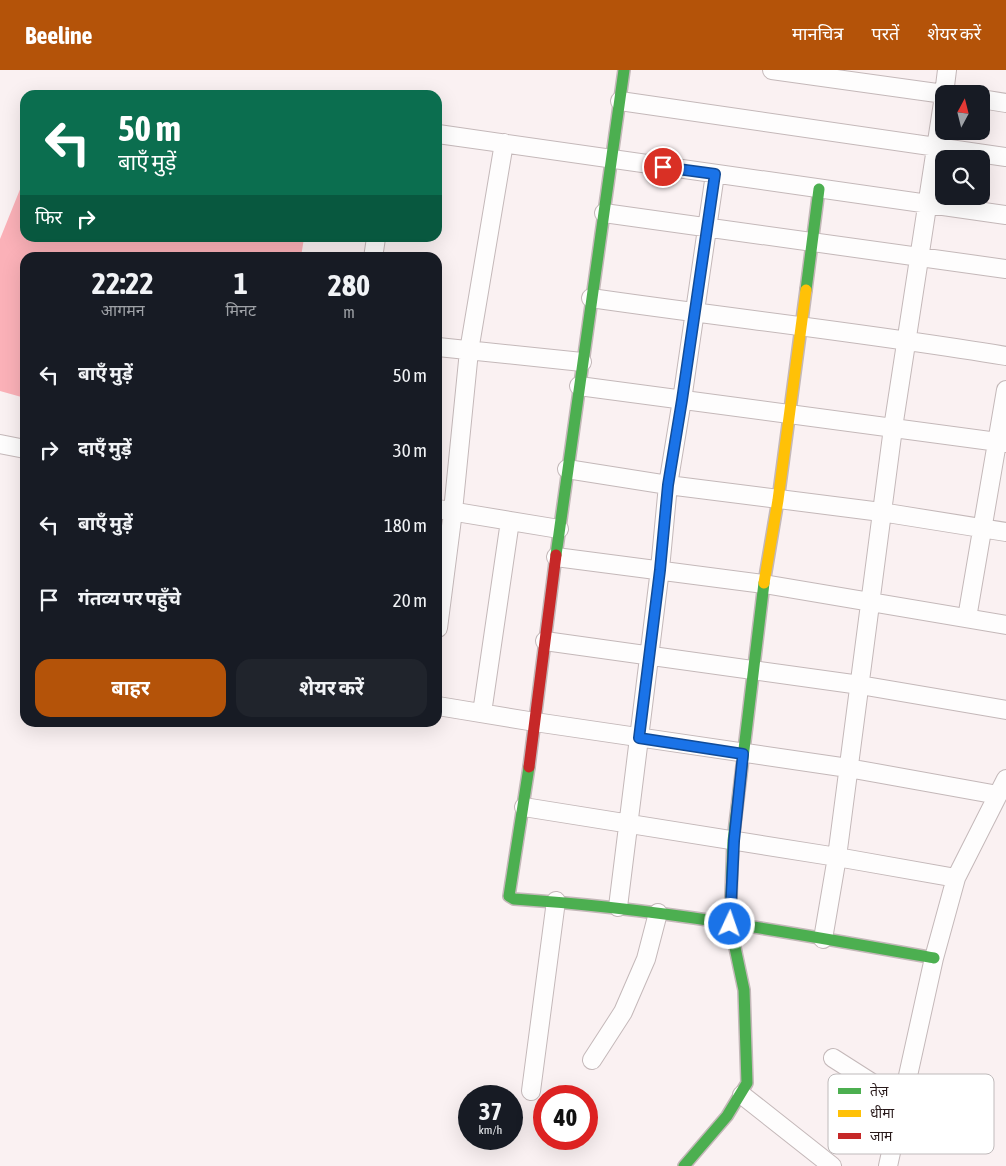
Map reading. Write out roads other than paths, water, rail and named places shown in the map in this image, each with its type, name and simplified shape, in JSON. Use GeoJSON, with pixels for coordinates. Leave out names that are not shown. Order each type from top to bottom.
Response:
{"type":"FeatureCollection","features":[{"type":"Feature","properties":{"kind":"street"},"geometry":{"type":"LineString","coordinates":[[624,70],[566,469],[524,807],[509,896],[618,907],[934,958]]}},
{"type":"Feature","properties":{"kind":"street"},"geometry":{"type":"LineString","coordinates":[[772,70],[935,94]]}},
{"type":"Feature","properties":{"kind":"street"},"geometry":{"type":"LineString","coordinates":[[945,85],[947,70]]}},
{"type":"Feature","properties":{"kind":"street"},"geometry":{"type":"LineString","coordinates":[[990,100],[1006,103]]}},
{"type":"Feature","properties":{"kind":"street"},"geometry":{"type":"LineString","coordinates":[[620,101],[1006,157]]}},
{"type":"Feature","properties":{"kind":"street"},"geometry":{"type":"LineString","coordinates":[[442,135],[1006,215]]}},
{"type":"Feature","properties":{"kind":"street"},"geometry":{"type":"LineString","coordinates":[[823,939],[838,857],[881,512],[905,339],[937,140]]}},
{"type":"Feature","properties":{"kind":"street"},"geometry":{"type":"LineString","coordinates":[[442,561],[445,510],[469,351],[504,143]]}},
{"type":"Feature","properties":{"kind":"street"},"geometry":{"type":"LineString","coordinates":[[618,907],[650,655],[668,485],[715,174]]}},
{"type":"Feature","properties":{"kind":"street"},"geometry":{"type":"LineString","coordinates":[[684,1166],[733,1108],[742,1095],[747,1082],[745,1001],[730,924],[734,841],[764,584],[778,500],[819,189]]}},
{"type":"Feature","properties":{"kind":"street"},"geometry":{"type":"LineString","coordinates":[[604,213],[1006,269]]}},
{"type":"Feature","properties":{"kind":"street"},"geometry":{"type":"LineString","coordinates":[[591,298],[800,327],[905,339],[1006,356]]}},
{"type":"Feature","properties":{"kind":"street"},"geometry":{"type":"LineString","coordinates":[[442,348],[582,362]]}},
{"type":"Feature","properties":{"kind":"street"},"geometry":{"type":"LineString","coordinates":[[579,386],[1001,442]]}},
{"type":"Feature","properties":{"kind":"street"},"geometry":{"type":"LineString","coordinates":[[967,618],[981,529],[1001,442],[1006,390]]}},
{"type":"Feature","properties":{"kind":"street"},"geometry":{"type":"LineString","coordinates":[[0,444],[20,448]]}},
{"type":"Feature","properties":{"kind":"street"},"geometry":{"type":"LineString","coordinates":[[566,469],[668,485],[881,512],[1006,532]]}},
{"type":"Feature","properties":{"kind":"street"},"geometry":{"type":"LineString","coordinates":[[445,510],[559,529]]}},
{"type":"Feature","properties":{"kind":"street"},"geometry":{"type":"LineString","coordinates":[[482,713],[510,520]]}},
{"type":"Feature","properties":{"kind":"street"},"geometry":{"type":"LineString","coordinates":[[556,557],[764,584],[1006,625]]}},
{"type":"Feature","properties":{"kind":"street"},"geometry":{"type":"LineString","coordinates":[[545,641],[754,670],[1006,710]]}},
{"type":"Feature","properties":{"kind":"street"},"geometry":{"type":"LineString","coordinates":[[442,707],[743,754],[1002,787],[956,878],[934,958],[908,1074]]}},
{"type":"Feature","properties":{"kind":"street"},"geometry":{"type":"LineString","coordinates":[[524,807],[838,857],[956,878]]}},
{"type":"Feature","properties":{"kind":"street"},"geometry":{"type":"LineString","coordinates":[[531,1091],[556,900]]}},
{"type":"Feature","properties":{"kind":"street"},"geometry":{"type":"LineString","coordinates":[[592,1060],[623,1012],[646,959],[658,913]]}},
{"type":"Feature","properties":{"kind":"street"},"geometry":{"type":"LineString","coordinates":[[833,1058],[858,1074]]}},
{"type":"Feature","properties":{"kind":"street"},"geometry":{"type":"LineString","coordinates":[[742,1095],[832,1166]]}}]}
